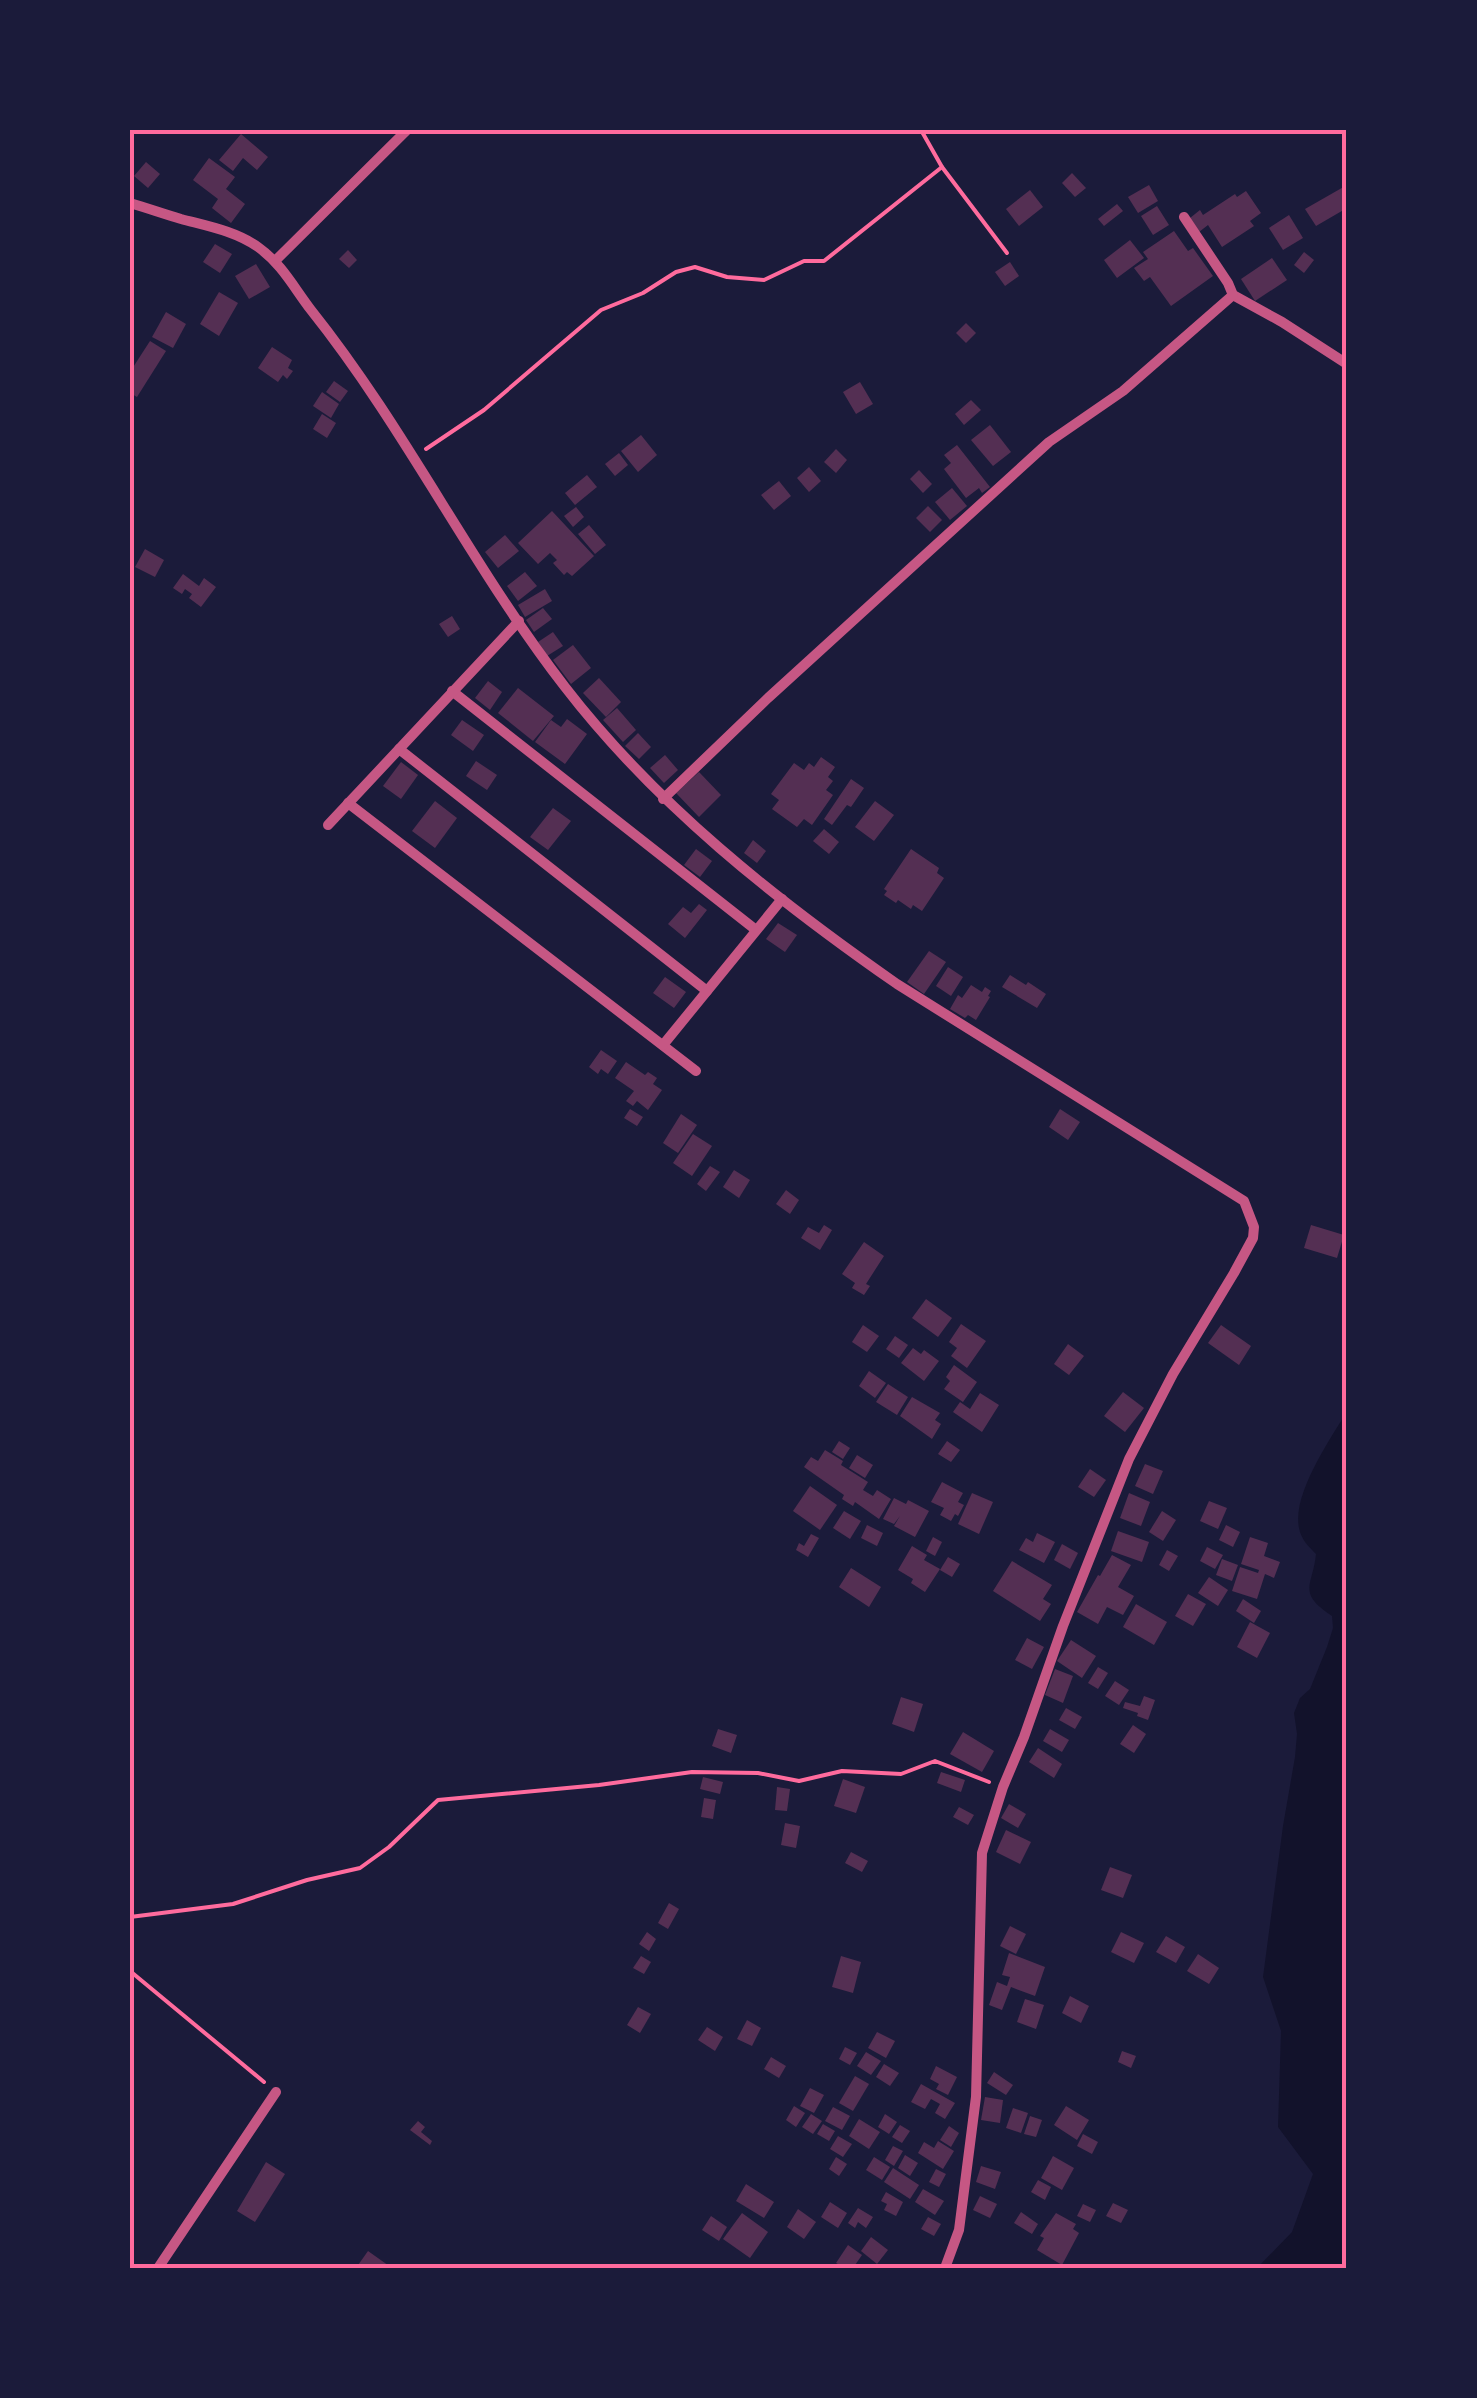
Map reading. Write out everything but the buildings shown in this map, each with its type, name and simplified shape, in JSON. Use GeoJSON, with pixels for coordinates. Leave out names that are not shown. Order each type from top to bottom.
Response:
{"type":"FeatureCollection","features":[{"type":"Feature","properties":{"kind":"street"},"geometry":{"type":"LineString","coordinates":[[276,260],[406,130]]}},
{"type":"Feature","properties":{"kind":"street"},"geometry":{"type":"LineString","coordinates":[[130,203],[228,231],[276,260],[350,359],[518,621],[565,687],[663,799],[782,899],[896,984],[1244,1201],[1254,1227],[1253,1238],[1173,1374],[1129,1459],[1062,1626],[1024,1738],[1002,1787],[982,1853],[976,2097],[960,2230],[946,2268]]}},
{"type":"Feature","properties":{"kind":"street"},"geometry":{"type":"LineString","coordinates":[[1184,217],[1233,294],[1347,364]]}},
{"type":"Feature","properties":{"kind":"street"},"geometry":{"type":"LineString","coordinates":[[663,799],[1049,442],[1123,392],[1233,294]]}},
{"type":"Feature","properties":{"kind":"street"},"geometry":{"type":"LineString","coordinates":[[328,825],[518,621]]}},
{"type":"Feature","properties":{"kind":"street"},"geometry":{"type":"LineString","coordinates":[[452,691],[756,930]]}},
{"type":"Feature","properties":{"kind":"street"},"geometry":{"type":"LineString","coordinates":[[399,748],[707,991]]}},
{"type":"Feature","properties":{"kind":"street"},"geometry":{"type":"LineString","coordinates":[[348,803],[696,1071]]}},
{"type":"Feature","properties":{"kind":"street"},"geometry":{"type":"LineString","coordinates":[[664,1045],[782,899]]}},
{"type":"Feature","properties":{"kind":"street"},"geometry":{"type":"LineString","coordinates":[[158,2268],[276,2092]]}},
{"type":"Feature","properties":{"kind":"path"},"geometry":{"type":"LineString","coordinates":[[921,130],[942,167],[1007,253]]}},
{"type":"Feature","properties":{"kind":"path"},"geometry":{"type":"LineString","coordinates":[[414,457],[484,410],[601,310],[643,293],[676,272],[695,267],[727,277],[764,280],[804,261],[824,261],[942,167]]}},
{"type":"Feature","properties":{"kind":"path"},"geometry":{"type":"LineString","coordinates":[[130,1917],[233,1904],[360,1868],[389,1847],[438,1800],[692,1772],[758,1773],[798,1781],[842,1771],[901,1774],[936,1761],[1002,1787]]}},
{"type":"Feature","properties":{"kind":"path"},"geometry":{"type":"LineString","coordinates":[[130,1971],[276,2092]]}},
{"type":"Feature","properties":{"kind":"shaded area"},"geometry":{"type":"Polygon","coordinates":[[[1347,1411],[1347,2268],[1257,2268],[1292,2232],[1313,2174],[1278,2127],[1281,2031],[1263,1977],[1295,1757],[1294,1713],[1300,1698],[1310,1689],[1333,1628],[1332,1616],[1310,1594],[1316,1554],[1301,1536],[1298,1514],[1314,1468],[1347,1411]]]}}]}
